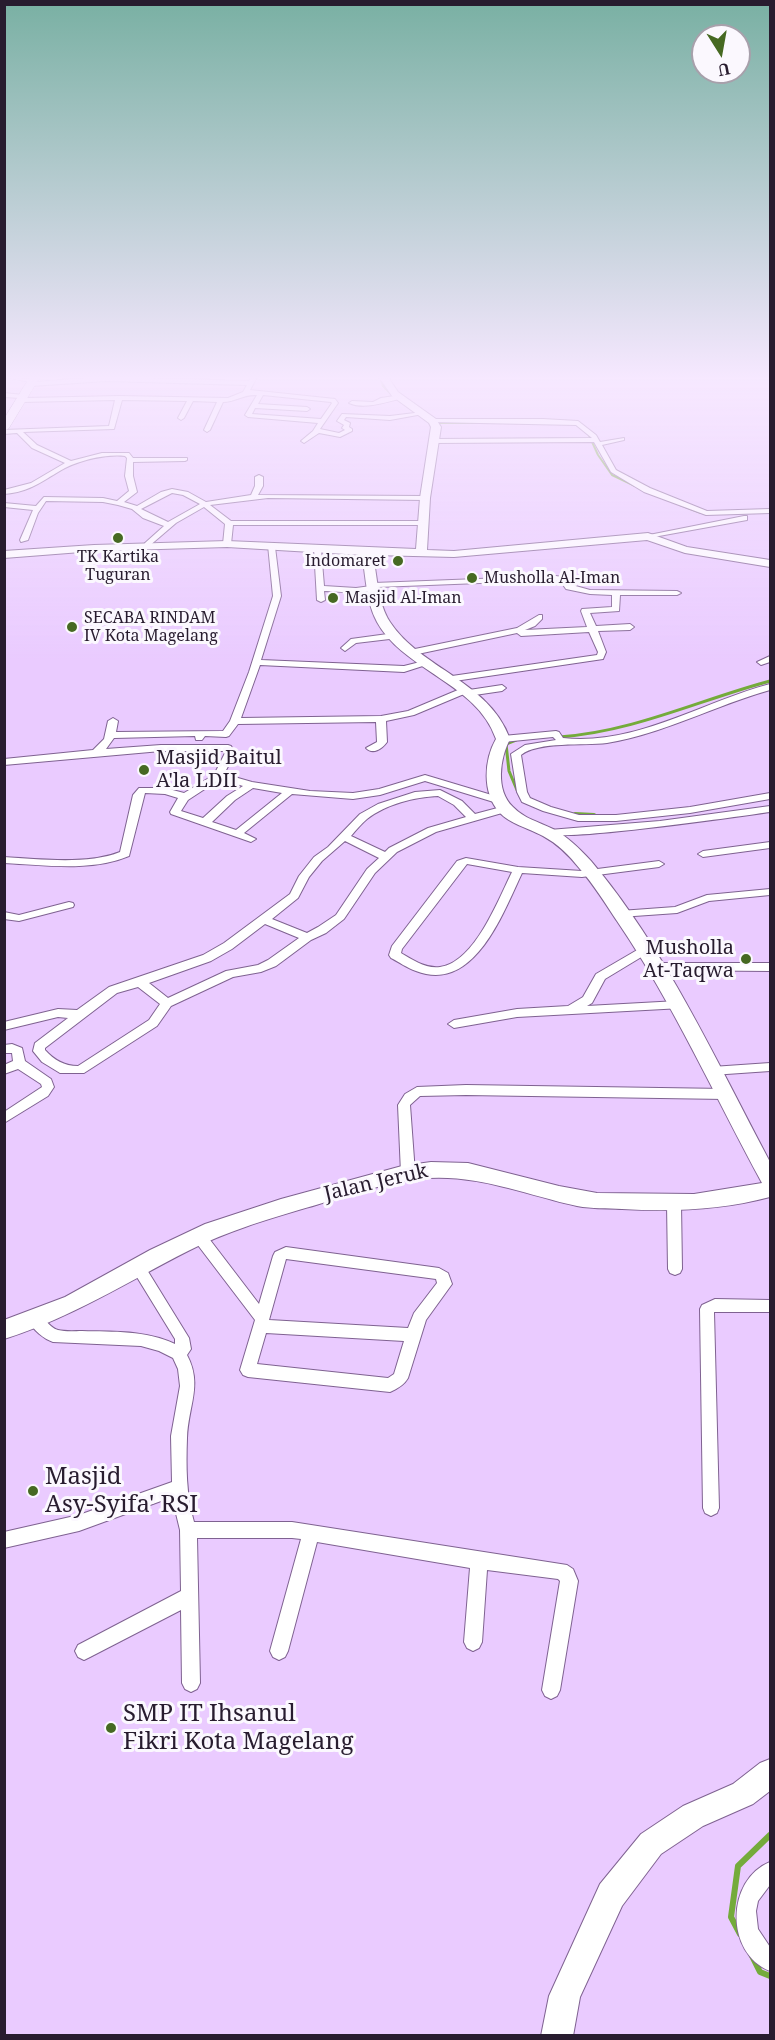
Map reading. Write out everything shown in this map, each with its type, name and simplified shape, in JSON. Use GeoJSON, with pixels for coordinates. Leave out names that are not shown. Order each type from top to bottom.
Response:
{"type":"FeatureCollection","features":[{"type":"Feature","properties":{"kind":"street"},"geometry":{"type":"LineString","coordinates":[[4,492],[31,488],[58,472]]}},
{"type":"Feature","properties":{"kind":"street"},"geometry":{"type":"LineString","coordinates":[[118,503],[133,492],[129,472]]}},
{"type":"Feature","properties":{"kind":"street"},"geometry":{"type":"LineString","coordinates":[[421,554],[422,523],[429,472]]}},
{"type":"Feature","properties":{"kind":"street"},"geometry":{"type":"LineString","coordinates":[[616,472],[699,511],[715,513],[771,511]]}},
{"type":"Feature","properties":{"kind":"street"},"geometry":{"type":"LineString","coordinates":[[254,496],[259,486],[259,477]]}},
{"type":"Feature","properties":{"kind":"street"},"geometry":{"type":"LineString","coordinates":[[135,509],[171,491],[182,492],[205,504],[229,523],[422,523]]}},
{"type":"Feature","properties":{"kind":"street"},"geometry":{"type":"LineString","coordinates":[[148,545],[168,525],[205,504],[254,496],[425,498]]}},
{"type":"Feature","properties":{"kind":"street"},"geometry":{"type":"LineString","coordinates":[[24,540],[37,508],[44,499],[49,498],[103,500],[118,503],[168,525]]}},
{"type":"Feature","properties":{"kind":"street"},"geometry":{"type":"LineString","coordinates":[[4,505],[37,508]]}},
{"type":"Feature","properties":{"kind":"street"},"geometry":{"type":"LineString","coordinates":[[4,555],[148,545],[227,544],[367,552],[463,553],[648,536],[771,511]]}},
{"type":"Feature","properties":{"kind":"street"},"geometry":{"type":"LineString","coordinates":[[227,544],[229,523]]}},
{"type":"Feature","properties":{"kind":"street"},"geometry":{"type":"LineString","coordinates":[[648,536],[685,550],[771,563]]}},
{"type":"Feature","properties":{"kind":"street"},"geometry":{"type":"LineString","coordinates":[[113,735],[226,734],[235,721],[277,596],[271,547]]}},
{"type":"Feature","properties":{"kind":"street"},"geometry":{"type":"LineString","coordinates":[[317,550],[321,600]]}},
{"type":"Feature","properties":{"kind":"street"},"geometry":{"type":"LineString","coordinates":[[367,552],[383,621],[395,636],[413,652],[467,691],[500,727],[503,739],[496,752],[493,770],[497,792],[503,805]]}},
{"type":"Feature","properties":{"kind":"street"},"geometry":{"type":"LineString","coordinates":[[321,588],[356,590],[374,587],[561,578],[569,587],[581,591],[677,593]]}},
{"type":"Feature","properties":{"kind":"street"},"geometry":{"type":"LineString","coordinates":[[448,679],[600,657],[602,652],[585,611],[616,609],[616,592]]}},
{"type":"Feature","properties":{"kind":"street"},"geometry":{"type":"LineString","coordinates":[[413,652],[501,634],[532,624],[539,617]]}},
{"type":"Feature","properties":{"kind":"street"},"geometry":{"type":"LineString","coordinates":[[501,634],[630,627]]}},
{"type":"Feature","properties":{"kind":"street"},"geometry":{"type":"LineString","coordinates":[[345,648],[354,641],[395,636]]}},
{"type":"Feature","properties":{"kind":"street"},"geometry":{"type":"LineString","coordinates":[[761,662],[771,659]]}},
{"type":"Feature","properties":{"kind":"street"},"geometry":{"type":"LineString","coordinates":[[256,662],[398,669],[428,663]]}},
{"type":"Feature","properties":{"kind":"street"},"geometry":{"type":"LineString","coordinates":[[771,687],[609,741],[538,745],[520,750],[516,754],[522,792],[526,800],[563,814],[591,818],[690,810],[771,796]]}},
{"type":"Feature","properties":{"kind":"street"},"geometry":{"type":"LineString","coordinates":[[235,721],[381,719],[411,713],[467,691],[502,688]]}},
{"type":"Feature","properties":{"kind":"street"},"geometry":{"type":"LineString","coordinates":[[371,748],[378,747],[382,742],[381,719]]}},
{"type":"Feature","properties":{"kind":"street"},"geometry":{"type":"LineString","coordinates":[[96,753],[113,735],[113,721]]}},
{"type":"Feature","properties":{"kind":"street"},"geometry":{"type":"LineString","coordinates":[[194,747],[201,733]]}},
{"type":"Feature","properties":{"kind":"street"},"geometry":{"type":"LineString","coordinates":[[503,739],[558,737],[574,743]]}},
{"type":"Feature","properties":{"kind":"street"},"geometry":{"type":"LineString","coordinates":[[4,762],[194,747],[230,749],[220,776],[178,804],[175,812],[251,839]]}},
{"type":"Feature","properties":{"kind":"street"},"geometry":{"type":"LineString","coordinates":[[220,776],[289,792],[362,796],[425,778],[503,805],[520,820],[571,848],[593,874],[657,967],[771,1180]]}},
{"type":"Feature","properties":{"kind":"street"},"geometry":{"type":"LineString","coordinates":[[204,823],[231,798],[251,784]]}},
{"type":"Feature","properties":{"kind":"street"},"geometry":{"type":"LineString","coordinates":[[4,860],[118,858],[125,854],[138,795],[142,789],[165,790],[188,797]]}},
{"type":"Feature","properties":{"kind":"street"},"geometry":{"type":"LineString","coordinates":[[237,834],[289,792]]}},
{"type":"Feature","properties":{"kind":"street"},"geometry":{"type":"LineString","coordinates":[[472,817],[449,797],[440,793],[431,792],[382,806],[364,816],[332,849],[318,859],[304,876],[294,896],[228,946],[207,958],[113,990],[78,1014],[39,1046],[39,1050],[46,1059],[64,1070],[80,1070],[144,1030],[153,1023],[167,1003],[230,974],[261,968],[272,963],[307,937],[340,917],[371,871],[393,850],[432,830],[472,817],[503,805]]}},
{"type":"Feature","properties":{"kind":"street"},"geometry":{"type":"LineString","coordinates":[[549,834],[592,832],[690,821],[771,809]]}},
{"type":"Feature","properties":{"kind":"street"},"geometry":{"type":"LineString","coordinates":[[343,836],[386,857]]}},
{"type":"Feature","properties":{"kind":"street"},"geometry":{"type":"LineString","coordinates":[[703,854],[771,845]]}},
{"type":"Feature","properties":{"kind":"street"},"geometry":{"type":"LineString","coordinates":[[518,870],[479,947],[460,965],[446,972],[435,973],[422,971],[395,956],[396,950],[461,863],[466,861],[518,870],[593,874],[659,864]]}},
{"type":"Feature","properties":{"kind":"street"},"geometry":{"type":"LineString","coordinates":[[620,914],[677,910],[707,898],[771,892]]}},
{"type":"Feature","properties":{"kind":"street"},"geometry":{"type":"LineString","coordinates":[[4,915],[19,918],[69,905]]}},
{"type":"Feature","properties":{"kind":"street"},"geometry":{"type":"LineString","coordinates":[[264,920],[307,937]]}},
{"type":"Feature","properties":{"kind":"street"},"geometry":{"type":"LineString","coordinates":[[567,1009],[588,999],[600,977],[644,950]]}},
{"type":"Feature","properties":{"kind":"street"},"geometry":{"type":"LineString","coordinates":[[657,967],[771,967]]}},
{"type":"Feature","properties":{"kind":"street"},"geometry":{"type":"LineString","coordinates":[[140,982],[167,1003]]}},
{"type":"Feature","properties":{"kind":"street"},"geometry":{"type":"LineString","coordinates":[[454,1024],[517,1013],[678,1005]]}},
{"type":"Feature","properties":{"kind":"street"},"geometry":{"type":"LineString","coordinates":[[4,1026],[58,1013],[78,1014]]}},
{"type":"Feature","properties":{"kind":"street"},"geometry":{"type":"LineString","coordinates":[[4,1049],[12,1048],[18,1051],[19,1063]]}},
{"type":"Feature","properties":{"kind":"street"},"geometry":{"type":"LineString","coordinates":[[4,1070],[19,1063]]}},
{"type":"Feature","properties":{"kind":"street"},"geometry":{"type":"LineString","coordinates":[[4,1118],[44,1093],[48,1087],[47,1082],[19,1063]]}},
{"type":"Feature","properties":{"kind":"street"},"geometry":{"type":"LineString","coordinates":[[712,1071],[771,1067]]}},
{"type":"Feature","properties":{"kind":"street"},"geometry":{"type":"LineString","coordinates":[[408,1173],[404,1105],[409,1097],[417,1092],[466,1090],[725,1094]]}},
{"type":"Feature","properties":{"kind":"street","name":"Jalan Jeruk"},"geometry":{"type":"LineString","coordinates":[[4,1330],[36,1321],[98,1292],[199,1236],[231,1222],[350,1186],[408,1173],[432,1169],[491,1174],[578,1199],[674,1203],[724,1199],[771,1189]]}},
{"type":"Feature","properties":{"kind":"street"},"geometry":{"type":"LineString","coordinates":[[674,1203],[675,1269]]}},
{"type":"Feature","properties":{"kind":"street"},"geometry":{"type":"LineString","coordinates":[[199,1236],[260,1322],[412,1335]]}},
{"type":"Feature","properties":{"kind":"street"},"geometry":{"type":"LineString","coordinates":[[283,1254],[439,1274],[443,1277],[445,1284],[425,1307],[412,1335],[400,1378],[390,1385],[250,1372],[247,1366],[260,1322],[283,1254]]}},
{"type":"Feature","properties":{"kind":"street"},"geometry":{"type":"LineString","coordinates":[[139,1269],[182,1338],[183,1349],[178,1353]]}},
{"type":"Feature","properties":{"kind":"street"},"geometry":{"type":"LineString","coordinates":[[711,1508],[707,1309],[714,1305],[771,1306]]}},
{"type":"Feature","properties":{"kind":"street"},"geometry":{"type":"LineString","coordinates":[[36,1321],[53,1336],[141,1340],[162,1345],[178,1353],[186,1368],[188,1386],[179,1436],[180,1503],[188,1530],[191,1683]]}},
{"type":"Feature","properties":{"kind":"street"},"geometry":{"type":"LineString","coordinates":[[4,1540],[79,1523],[180,1486]]}},
{"type":"Feature","properties":{"kind":"street"},"geometry":{"type":"LineString","coordinates":[[188,1530],[292,1530],[479,1561],[561,1571],[567,1575],[568,1581],[551,1690]]}},
{"type":"Feature","properties":{"kind":"street"},"geometry":{"type":"LineString","coordinates":[[279,1651],[311,1533]]}},
{"type":"Feature","properties":{"kind":"street"},"geometry":{"type":"LineString","coordinates":[[473,1642],[479,1561]]}},
{"type":"Feature","properties":{"kind":"street"},"geometry":{"type":"LineString","coordinates":[[84,1651],[189,1596]]}},
{"type":"Feature","properties":{"kind":"street"},"geometry":{"type":"LineString","coordinates":[[557,2036],[565,1996],[611,1894],[651,1844],[693,1816],[742,1794],[771,1773]]}},
{"type":"Feature","properties":{"kind":"street"},"geometry":{"type":"LineString","coordinates":[[771,1872],[761,1879],[749,1894],[744,1918],[757,1946],[771,1961]]}},
{"type":"Feature","properties":{"kind":"waterway"},"geometry":{"type":"LineString","coordinates":[[610,472],[635,486]]}},
{"type":"Feature","properties":{"kind":"waterway"},"geometry":{"type":"LineString","coordinates":[[680,505],[701,513]]}},
{"type":"Feature","properties":{"kind":"waterway"},"geometry":{"type":"LineString","coordinates":[[559,737],[586,734],[640,722],[770,681]]}},
{"type":"Feature","properties":{"kind":"waterway"},"geometry":{"type":"LineString","coordinates":[[516,740],[506,744],[509,771],[517,790]]}},
{"type":"Feature","properties":{"kind":"waterway"},"geometry":{"type":"LineString","coordinates":[[575,814],[594,815]]}},
{"type":"Feature","properties":{"kind":"waterway"},"geometry":{"type":"LineString","coordinates":[[740,1934],[731,1917],[738,1866],[770,1835]]}},
{"type":"Feature","properties":{"kind":"waterway"},"geometry":{"type":"LineString","coordinates":[[752,1956],[760,1972],[770,1976]]}},
{"type":"Feature","properties":{"kind":"place","name":"TK Kartika Tuguran"},"geometry":{"type":"Point","coordinates":[118,538]}},
{"type":"Feature","properties":{"kind":"place","name":"Indomaret"},"geometry":{"type":"Point","coordinates":[398,561]}},
{"type":"Feature","properties":{"kind":"place","name":"Musholla Al-Iman"},"geometry":{"type":"Point","coordinates":[472,578]}},
{"type":"Feature","properties":{"kind":"place","name":"Masjid Al-Iman"},"geometry":{"type":"Point","coordinates":[333,598]}},
{"type":"Feature","properties":{"kind":"place","name":"SECABA RINDAM IV Kota Magelang"},"geometry":{"type":"Point","coordinates":[72,627]}},
{"type":"Feature","properties":{"kind":"place","name":"Masjid Baitul A'la LDII"},"geometry":{"type":"Point","coordinates":[144,770]}},
{"type":"Feature","properties":{"kind":"place","name":"Musholla At-Taqwa"},"geometry":{"type":"Point","coordinates":[746,959]}},
{"type":"Feature","properties":{"kind":"place","name":"Masjid Asy-Syifa' RSI"},"geometry":{"type":"Point","coordinates":[33,1491]}},
{"type":"Feature","properties":{"kind":"place","name":"SMP IT Ihsanul Fikri Kota Magelang"},"geometry":{"type":"Point","coordinates":[111,1728]}}]}
